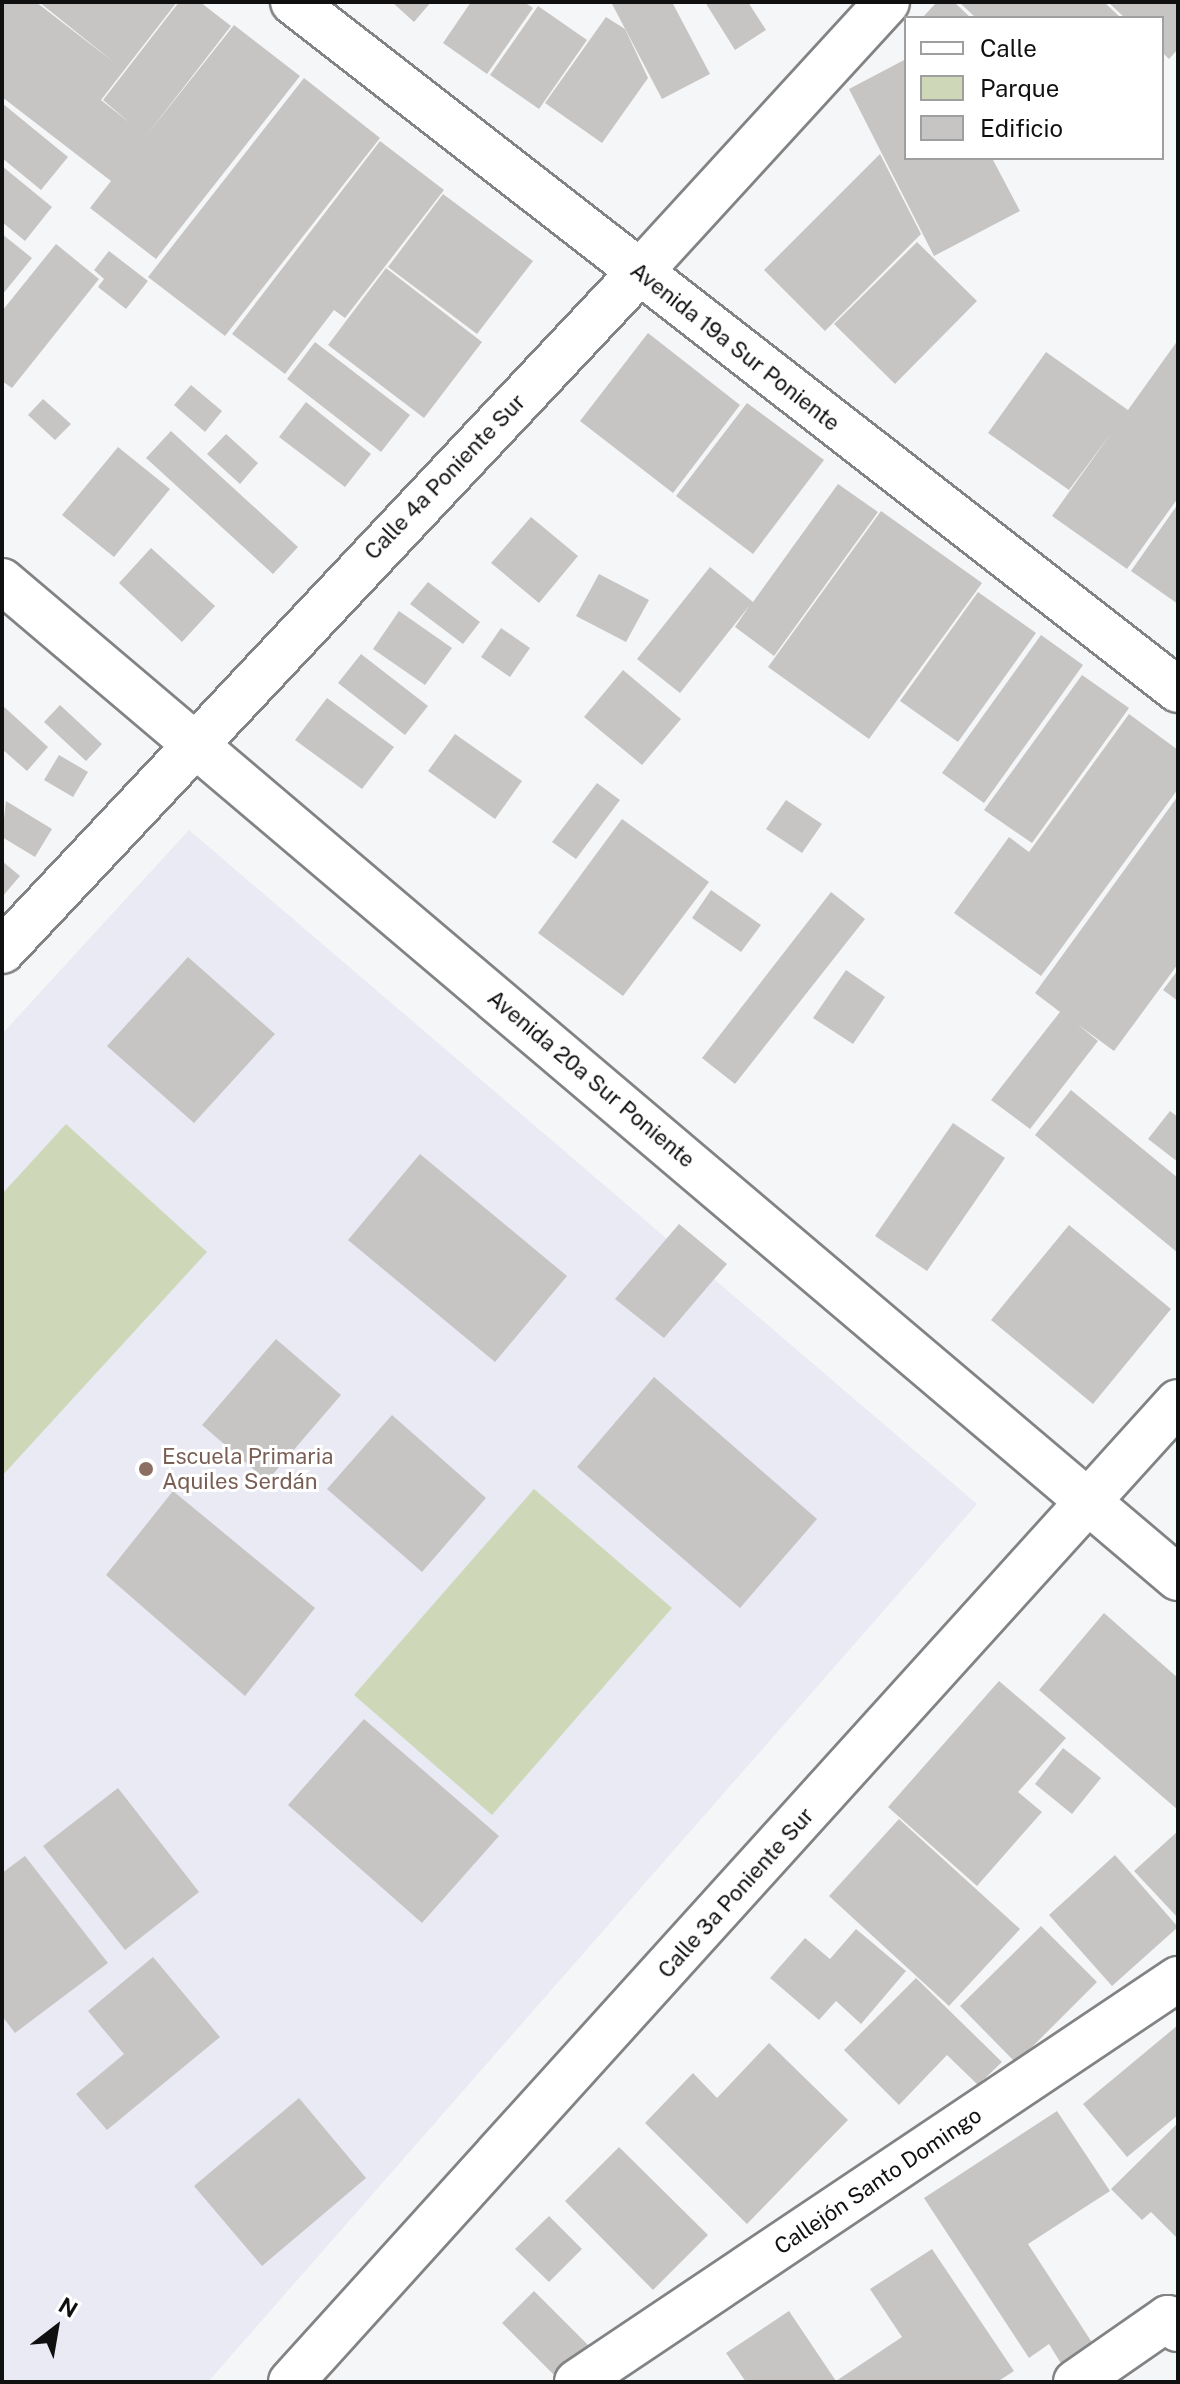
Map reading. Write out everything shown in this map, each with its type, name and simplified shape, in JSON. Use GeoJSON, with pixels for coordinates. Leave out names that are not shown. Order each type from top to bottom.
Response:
{"type":"FeatureCollection","features":[{"type":"Feature","properties":{"kind":"street","name":"Avenida 19a Sur Poniente"},"geometry":{"type":"LineString","coordinates":[[293,2],[1178,690]]}},
{"type":"Feature","properties":{"kind":"street","name":"Calle 4a Poniente Sur"},"geometry":{"type":"LineString","coordinates":[[2,951],[194,742],[639,273],[887,2]]}},
{"type":"Feature","properties":{"kind":"street","name":"Avenida 20a Sur Poniente"},"geometry":{"type":"LineString","coordinates":[[2,581],[1178,1578]]}},
{"type":"Feature","properties":{"kind":"street","name":"Calle 3a Poniente Sur"},"geometry":{"type":"LineString","coordinates":[[291,2382],[1091,1503],[1178,1402]]}},
{"type":"Feature","properties":{"kind":"street","name":"Callejón Santo Domingo"},"geometry":{"type":"LineString","coordinates":[[577,2382],[1178,1979]]}},
{"type":"Feature","properties":{"kind":"street"},"geometry":{"type":"LineString","coordinates":[[1076,2382],[1173,2323]]}},
{"type":"Feature","properties":{"kind":"shaded area"},"geometry":{"type":"Polygon","coordinates":[[[189,830],[977,1504],[208,2382],[2,2382],[2,1034],[189,830]]]}},
{"type":"Feature","properties":{"kind":"green space"},"geometry":{"type":"Polygon","coordinates":[[[66,1124],[207,1252],[2,1476],[2,1194],[66,1124]]]}},
{"type":"Feature","properties":{"kind":"green space"},"geometry":{"type":"Polygon","coordinates":[[[534,1489],[672,1608],[492,1815],[354,1695],[534,1489]]]}},
{"type":"Feature","properties":{"kind":"building"},"geometry":{"type":"Polygon","coordinates":[[[2,2],[36,2],[116,64],[39,2],[177,2],[101,100],[130,123],[103,100],[179,2],[200,2],[231,26],[146,136],[234,25],[300,76],[156,259],[90,208],[111,181],[2,97],[2,2]]]}},
{"type":"Feature","properties":{"kind":"building"},"geometry":{"type":"Polygon","coordinates":[[[392,2],[431,2],[414,22],[392,2]]]}},
{"type":"Feature","properties":{"kind":"building"},"geometry":{"type":"Polygon","coordinates":[[[471,2],[524,2],[533,8],[487,74],[443,43],[471,2]]]}},
{"type":"Feature","properties":{"kind":"building"},"geometry":{"type":"Polygon","coordinates":[[[611,2],[672,2],[710,74],[662,99],[611,2]]]}},
{"type":"Feature","properties":{"kind":"building"},"geometry":{"type":"Polygon","coordinates":[[[705,2],[748,2],[766,30],[735,50],[705,2]]]}},
{"type":"Feature","properties":{"kind":"building"},"geometry":{"type":"Polygon","coordinates":[[[937,2],[954,2],[969,16],[924,16],[937,2]]]}},
{"type":"Feature","properties":{"kind":"building"},"geometry":{"type":"Polygon","coordinates":[[[959,2],[1104,2],[1119,16],[974,16],[959,2]]]}},
{"type":"Feature","properties":{"kind":"building"},"geometry":{"type":"Polygon","coordinates":[[[1108,2],[1178,2],[1178,49],[1169,59],[1164,54],[1164,16],[1123,16],[1108,2]]]}},
{"type":"Feature","properties":{"kind":"building"},"geometry":{"type":"Polygon","coordinates":[[[538,6],[587,40],[539,109],[490,75],[538,6]]]}},
{"type":"Feature","properties":{"kind":"building"},"geometry":{"type":"Polygon","coordinates":[[[606,17],[625,29],[648,78],[602,143],[545,103],[606,17]]]}},
{"type":"Feature","properties":{"kind":"building"},"geometry":{"type":"Polygon","coordinates":[[[904,60],[904,160],[993,160],[1020,211],[934,256],[849,89],[904,60]]]}},
{"type":"Feature","properties":{"kind":"building"},"geometry":{"type":"Polygon","coordinates":[[[304,78],[380,138],[225,336],[148,277],[304,78]]]}},
{"type":"Feature","properties":{"kind":"building"},"geometry":{"type":"Polygon","coordinates":[[[2,103],[68,157],[41,190],[2,158],[2,103]]]}},
{"type":"Feature","properties":{"kind":"building"},"geometry":{"type":"Polygon","coordinates":[[[380,141],[444,190],[345,318],[334,310],[285,374],[232,334],[380,141]]]}},
{"type":"Feature","properties":{"kind":"building"},"geometry":{"type":"Polygon","coordinates":[[[880,154],[921,234],[825,331],[764,270],[880,154]]]}},
{"type":"Feature","properties":{"kind":"building"},"geometry":{"type":"Polygon","coordinates":[[[2,166],[52,207],[25,241],[2,222],[2,166]]]}},
{"type":"Feature","properties":{"kind":"building"},"geometry":{"type":"Polygon","coordinates":[[[443,194],[533,261],[477,334],[388,267],[443,194]]]}},
{"type":"Feature","properties":{"kind":"building"},"geometry":{"type":"Polygon","coordinates":[[[2,234],[32,258],[2,295],[2,234]]]}},
{"type":"Feature","properties":{"kind":"building"},"geometry":{"type":"Polygon","coordinates":[[[917,242],[977,301],[895,384],[834,324],[917,242]]]}},
{"type":"Feature","properties":{"kind":"building"},"geometry":{"type":"Polygon","coordinates":[[[56,244],[99,279],[12,388],[2,381],[2,311],[56,244]]]}},
{"type":"Feature","properties":{"kind":"building"},"geometry":{"type":"Polygon","coordinates":[[[109,251],[148,281],[126,309],[98,287],[104,279],[94,270],[109,251]]]}},
{"type":"Feature","properties":{"kind":"building"},"geometry":{"type":"Polygon","coordinates":[[[386,268],[482,342],[424,418],[328,345],[386,268]]]}},
{"type":"Feature","properties":{"kind":"building"},"geometry":{"type":"Polygon","coordinates":[[[648,333],[740,405],[673,493],[580,421],[648,333]]]}},
{"type":"Feature","properties":{"kind":"building"},"geometry":{"type":"Polygon","coordinates":[[[1178,340],[1178,498],[1127,569],[1052,516],[1112,432],[1069,490],[988,433],[1046,352],[1128,410],[1178,340]]]}},
{"type":"Feature","properties":{"kind":"building"},"geometry":{"type":"Polygon","coordinates":[[[315,342],[410,415],[381,452],[287,379],[315,342]]]}},
{"type":"Feature","properties":{"kind":"building"},"geometry":{"type":"Polygon","coordinates":[[[191,385],[222,411],[205,432],[174,405],[191,385]]]}},
{"type":"Feature","properties":{"kind":"building"},"geometry":{"type":"Polygon","coordinates":[[[43,399],[71,424],[55,440],[28,415],[43,399]]]}},
{"type":"Feature","properties":{"kind":"building"},"geometry":{"type":"Polygon","coordinates":[[[306,402],[371,454],[345,487],[279,437],[306,402]]]}},
{"type":"Feature","properties":{"kind":"building"},"geometry":{"type":"Polygon","coordinates":[[[747,403],[824,460],[753,554],[676,496],[747,403]]]}},
{"type":"Feature","properties":{"kind":"building"},"geometry":{"type":"Polygon","coordinates":[[[171,431],[298,547],[273,574],[146,458],[171,431]]]}},
{"type":"Feature","properties":{"kind":"building"},"geometry":{"type":"Polygon","coordinates":[[[226,434],[258,463],[240,484],[207,454],[226,434]]]}},
{"type":"Feature","properties":{"kind":"building"},"geometry":{"type":"Polygon","coordinates":[[[118,447],[170,489],[114,557],[62,515],[118,447]]]}},
{"type":"Feature","properties":{"kind":"building"},"geometry":{"type":"Polygon","coordinates":[[[838,484],[878,512],[774,656],[735,627],[750,605],[680,693],[637,659],[710,567],[753,602],[838,484]]]}},
{"type":"Feature","properties":{"kind":"building"},"geometry":{"type":"Polygon","coordinates":[[[1178,504],[1178,604],[1131,571],[1178,504]]]}},
{"type":"Feature","properties":{"kind":"building"},"geometry":{"type":"Polygon","coordinates":[[[881,511],[982,583],[869,739],[768,667],[881,511]]]}},
{"type":"Feature","properties":{"kind":"building"},"geometry":{"type":"Polygon","coordinates":[[[531,517],[578,556],[539,603],[491,563],[531,517]]]}},
{"type":"Feature","properties":{"kind":"building"},"geometry":{"type":"Polygon","coordinates":[[[151,548],[215,606],[182,642],[119,583],[151,548]]]}},
{"type":"Feature","properties":{"kind":"building"},"geometry":{"type":"Polygon","coordinates":[[[599,574],[649,600],[626,642],[576,616],[599,574]]]}},
{"type":"Feature","properties":{"kind":"building"},"geometry":{"type":"Polygon","coordinates":[[[428,582],[480,622],[463,644],[410,604],[428,582]]]}},
{"type":"Feature","properties":{"kind":"building"},"geometry":{"type":"Polygon","coordinates":[[[978,592],[1036,633],[958,742],[900,701],[978,592]]]}},
{"type":"Feature","properties":{"kind":"building"},"geometry":{"type":"Polygon","coordinates":[[[399,611],[452,648],[425,685],[373,649],[399,611]]]}},
{"type":"Feature","properties":{"kind":"building"},"geometry":{"type":"Polygon","coordinates":[[[501,628],[530,648],[510,677],[481,657],[501,628]]]}},
{"type":"Feature","properties":{"kind":"building"},"geometry":{"type":"Polygon","coordinates":[[[1041,635],[1083,665],[984,803],[942,773],[1041,635]]]}},
{"type":"Feature","properties":{"kind":"building"},"geometry":{"type":"Polygon","coordinates":[[[361,654],[428,706],[405,735],[338,683],[361,654]]]}},
{"type":"Feature","properties":{"kind":"building"},"geometry":{"type":"Polygon","coordinates":[[[623,670],[681,719],[642,765],[584,717],[623,670]]]}},
{"type":"Feature","properties":{"kind":"building"},"geometry":{"type":"Polygon","coordinates":[[[1082,675],[1129,708],[1032,843],[984,810],[1082,675]]]}},
{"type":"Feature","properties":{"kind":"building"},"geometry":{"type":"Polygon","coordinates":[[[327,698],[394,747],[362,789],[295,740],[327,698]]]}},
{"type":"Feature","properties":{"kind":"building"},"geometry":{"type":"Polygon","coordinates":[[[2,705],[48,747],[27,771],[2,749],[2,705]]]}},
{"type":"Feature","properties":{"kind":"building"},"geometry":{"type":"Polygon","coordinates":[[[60,705],[102,744],[86,761],[44,722],[60,705]]]}},
{"type":"Feature","properties":{"kind":"building"},"geometry":{"type":"Polygon","coordinates":[[[1129,714],[1178,750],[1178,789],[1041,976],[954,913],[1009,837],[1029,852],[1129,714]]]}},
{"type":"Feature","properties":{"kind":"building"},"geometry":{"type":"Polygon","coordinates":[[[455,734],[522,781],[495,819],[428,771],[455,734]]]}},
{"type":"Feature","properties":{"kind":"building"},"geometry":{"type":"Polygon","coordinates":[[[59,755],[88,772],[73,797],[44,780],[59,755]]]}},
{"type":"Feature","properties":{"kind":"building"},"geometry":{"type":"Polygon","coordinates":[[[597,783],[620,800],[576,859],[552,842],[597,783]]]}},
{"type":"Feature","properties":{"kind":"building"},"geometry":{"type":"Polygon","coordinates":[[[1178,796],[1178,964],[1114,1051],[1077,1024],[1098,1041],[1030,1129],[991,1100],[1060,1012],[1035,993],[1178,796]]]}},
{"type":"Feature","properties":{"kind":"building"},"geometry":{"type":"Polygon","coordinates":[[[786,800],[822,824],[802,853],[766,829],[786,800]]]}},
{"type":"Feature","properties":{"kind":"building"},"geometry":{"type":"Polygon","coordinates":[[[6,801],[52,829],[35,857],[2,837],[6,801]]]}},
{"type":"Feature","properties":{"kind":"building"},"geometry":{"type":"Polygon","coordinates":[[[622,819],[709,882],[623,996],[538,933],[622,819]]]}},
{"type":"Feature","properties":{"kind":"building"},"geometry":{"type":"Polygon","coordinates":[[[2,861],[20,876],[2,897],[2,861]]]}},
{"type":"Feature","properties":{"kind":"building"},"geometry":{"type":"Polygon","coordinates":[[[711,890],[761,925],[741,952],[692,918],[711,890]]]}},
{"type":"Feature","properties":{"kind":"building"},"geometry":{"type":"Polygon","coordinates":[[[831,892],[865,919],[735,1084],[702,1058],[831,892]]]}},
{"type":"Feature","properties":{"kind":"building"},"geometry":{"type":"Polygon","coordinates":[[[188,957],[275,1034],[194,1123],[107,1046],[188,957]]]}},
{"type":"Feature","properties":{"kind":"building"},"geometry":{"type":"Polygon","coordinates":[[[846,970],[885,997],[853,1044],[813,1018],[846,970]]]}},
{"type":"Feature","properties":{"kind":"building"},"geometry":{"type":"Polygon","coordinates":[[[1178,970],[1178,1001],[1163,990],[1178,970]]]}},
{"type":"Feature","properties":{"kind":"building"},"geometry":{"type":"Polygon","coordinates":[[[1071,1090],[1178,1178],[1178,1253],[1035,1135],[1071,1090]]]}},
{"type":"Feature","properties":{"kind":"building"},"geometry":{"type":"Polygon","coordinates":[[[1170,1111],[1178,1117],[1178,1162],[1148,1139],[1170,1111]]]}},
{"type":"Feature","properties":{"kind":"building"},"geometry":{"type":"Polygon","coordinates":[[[953,1123],[1005,1158],[927,1271],[875,1236],[953,1123]]]}},
{"type":"Feature","properties":{"kind":"building"},"geometry":{"type":"Polygon","coordinates":[[[420,1154],[567,1276],[495,1362],[348,1240],[420,1154]]]}},
{"type":"Feature","properties":{"kind":"building"},"geometry":{"type":"Polygon","coordinates":[[[679,1224],[727,1264],[664,1338],[615,1299],[679,1224]]]}},
{"type":"Feature","properties":{"kind":"building"},"geometry":{"type":"Polygon","coordinates":[[[1069,1225],[1171,1309],[1093,1404],[991,1320],[1069,1225]]]}},
{"type":"Feature","properties":{"kind":"building"},"geometry":{"type":"Polygon","coordinates":[[[276,1339],[341,1395],[267,1481],[202,1425],[276,1339]]]}},
{"type":"Feature","properties":{"kind":"building"},"geometry":{"type":"Polygon","coordinates":[[[654,1377],[817,1519],[740,1608],[577,1467],[654,1377]]]}},
{"type":"Feature","properties":{"kind":"building"},"geometry":{"type":"Polygon","coordinates":[[[392,1415],[486,1498],[422,1572],[327,1489],[392,1415]]]}},
{"type":"Feature","properties":{"kind":"building"},"geometry":{"type":"Polygon","coordinates":[[[173,1491],[315,1608],[245,1696],[106,1575],[173,1491]]]}},
{"type":"Feature","properties":{"kind":"building"},"geometry":{"type":"Polygon","coordinates":[[[1104,1613],[1178,1678],[1178,1810],[1039,1690],[1104,1613]]]}},
{"type":"Feature","properties":{"kind":"building"},"geometry":{"type":"Polygon","coordinates":[[[999,1681],[1066,1738],[1018,1792],[1042,1812],[977,1886],[888,1807],[999,1681]]]}},
{"type":"Feature","properties":{"kind":"building"},"geometry":{"type":"Polygon","coordinates":[[[364,1719],[499,1836],[422,1923],[288,1805],[364,1719]]]}},
{"type":"Feature","properties":{"kind":"building"},"geometry":{"type":"Polygon","coordinates":[[[1063,1748],[1101,1778],[1072,1814],[1035,1784],[1063,1748]]]}},
{"type":"Feature","properties":{"kind":"building"},"geometry":{"type":"Polygon","coordinates":[[[118,1788],[199,1892],[125,1950],[43,1846],[118,1788]]]}},
{"type":"Feature","properties":{"kind":"building"},"geometry":{"type":"Polygon","coordinates":[[[899,1819],[1020,1929],[949,2006],[829,1896],[899,1819]]]}},
{"type":"Feature","properties":{"kind":"building"},"geometry":{"type":"Polygon","coordinates":[[[1178,1831],[1178,1918],[1134,1871],[1178,1831]]]}},
{"type":"Feature","properties":{"kind":"building"},"geometry":{"type":"Polygon","coordinates":[[[1115,1855],[1178,1927],[1112,1986],[1049,1915],[1115,1855]]]}},
{"type":"Feature","properties":{"kind":"building"},"geometry":{"type":"Polygon","coordinates":[[[25,1856],[108,1963],[15,2033],[2,2016],[2,1873],[25,1856]]]}},
{"type":"Feature","properties":{"kind":"building"},"geometry":{"type":"Polygon","coordinates":[[[1041,1926],[1097,1982],[1016,2063],[960,2006],[1041,1926]]]}},
{"type":"Feature","properties":{"kind":"building"},"geometry":{"type":"Polygon","coordinates":[[[856,1929],[906,1971],[861,2024],[836,2001],[819,2020],[770,1978],[805,1938],[830,1959],[856,1929]]]}},
{"type":"Feature","properties":{"kind":"building"},"geometry":{"type":"Polygon","coordinates":[[[153,1957],[220,2037],[107,2130],[76,2094],[124,2054],[88,2011],[153,1957]]]}},
{"type":"Feature","properties":{"kind":"building"},"geometry":{"type":"Polygon","coordinates":[[[916,1978],[1002,2062],[978,2085],[947,2055],[899,2105],[844,2050],[916,1978]]]}},
{"type":"Feature","properties":{"kind":"building"},"geometry":{"type":"Polygon","coordinates":[[[1178,2025],[1178,2115],[1127,2157],[1083,2104],[1178,2025]]]}},
{"type":"Feature","properties":{"kind":"building"},"geometry":{"type":"Polygon","coordinates":[[[769,2043],[848,2120],[747,2224],[645,2123],[693,2073],[717,2098],[769,2043]]]}},
{"type":"Feature","properties":{"kind":"building"},"geometry":{"type":"Polygon","coordinates":[[[299,2098],[366,2178],[262,2266],[194,2186],[299,2098]]]}},
{"type":"Feature","properties":{"kind":"building"},"geometry":{"type":"Polygon","coordinates":[[[1057,2111],[1110,2191],[1028,2244],[1093,2344],[1062,2365],[1049,2344],[1029,2358],[924,2198],[1057,2111]]]}},
{"type":"Feature","properties":{"kind":"building"},"geometry":{"type":"Polygon","coordinates":[[[1178,2123],[1178,2239],[1151,2212],[1142,2220],[1111,2189],[1178,2123]]]}},
{"type":"Feature","properties":{"kind":"building"},"geometry":{"type":"Polygon","coordinates":[[[619,2147],[708,2235],[653,2290],[565,2201],[619,2147]]]}},
{"type":"Feature","properties":{"kind":"building"},"geometry":{"type":"Polygon","coordinates":[[[549,2216],[582,2249],[549,2282],[515,2249],[549,2216]]]}},
{"type":"Feature","properties":{"kind":"building"},"geometry":{"type":"Polygon","coordinates":[[[932,2249],[1014,2371],[997,2382],[746,2382],[726,2353],[789,2311],[836,2381],[902,2337],[870,2289],[932,2249]]]}},
{"type":"Feature","properties":{"kind":"building"},"geometry":{"type":"Polygon","coordinates":[[[534,2291],[592,2349],[560,2381],[502,2323],[534,2291]]]}},
{"type":"Feature","properties":{"kind":"place","name":"Escuela Primaria Aquiles Serdán"},"geometry":{"type":"Point","coordinates":[146,1469]}}]}
